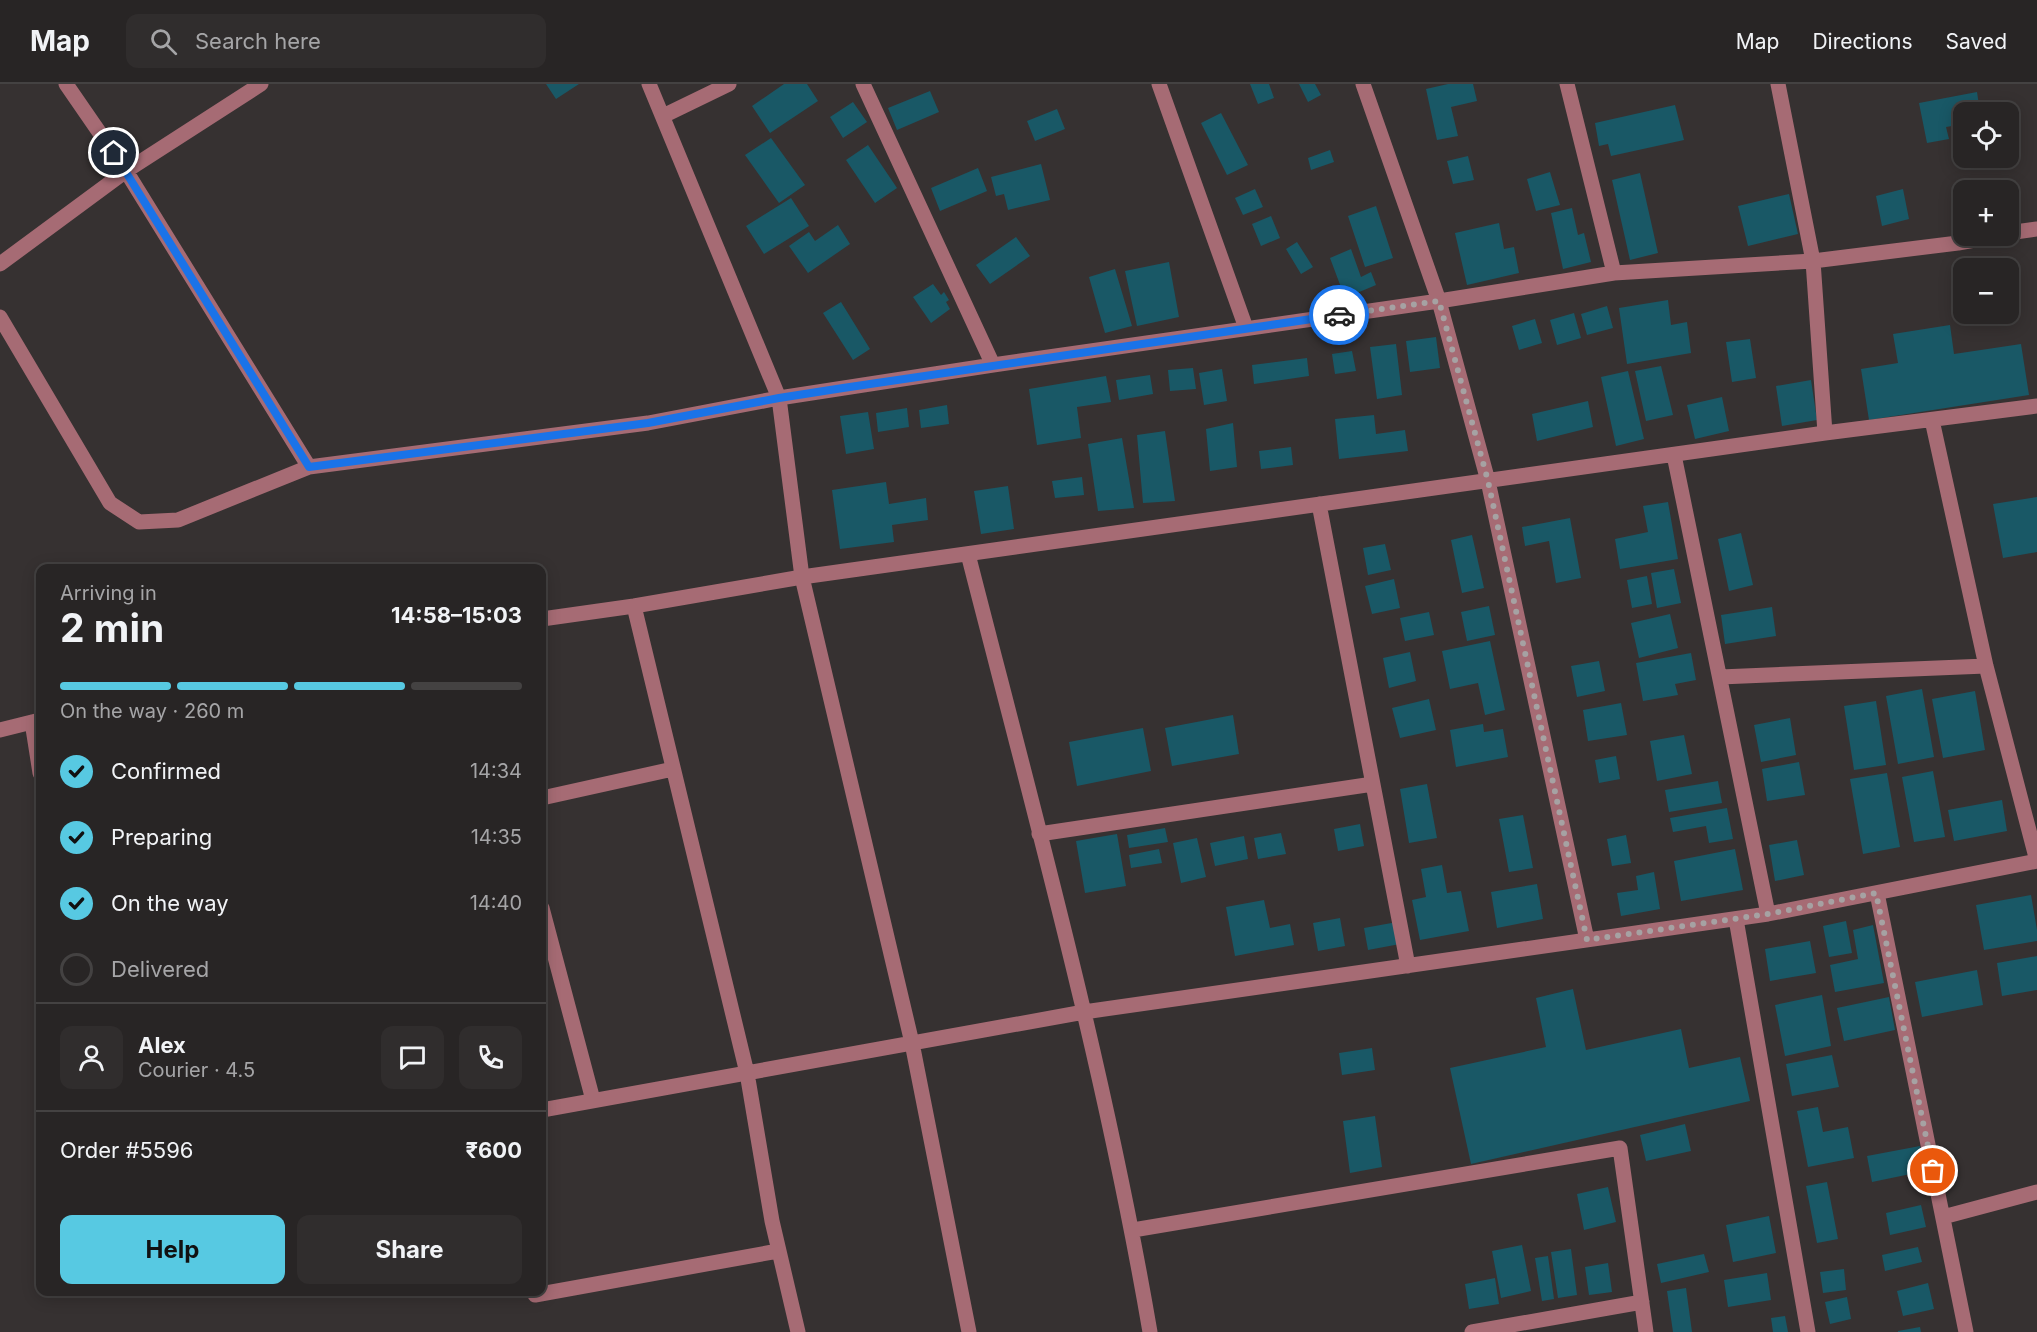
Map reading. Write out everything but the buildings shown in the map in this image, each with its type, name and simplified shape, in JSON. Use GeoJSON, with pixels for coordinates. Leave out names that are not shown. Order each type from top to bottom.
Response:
{"type":"FeatureCollection","features":[{"type":"Feature","properties":{"kind":"street"},"geometry":{"type":"LineString","coordinates":[[66,84],[126,171],[309,467]]}},
{"type":"Feature","properties":{"kind":"street"},"geometry":{"type":"LineString","coordinates":[[0,264],[126,171],[261,84]]}},
{"type":"Feature","properties":{"kind":"street"},"geometry":{"type":"LineString","coordinates":[[650,84],[779,398],[802,577],[912,1043],[969,1332]]}},
{"type":"Feature","properties":{"kind":"street"},"geometry":{"type":"LineString","coordinates":[[663,116],[729,84]]}},
{"type":"Feature","properties":{"kind":"street"},"geometry":{"type":"LineString","coordinates":[[863,84],[993,364]]}},
{"type":"Feature","properties":{"kind":"street"},"geometry":{"type":"LineString","coordinates":[[1159,84],[1246,328]]}},
{"type":"Feature","properties":{"kind":"street"},"geometry":{"type":"LineString","coordinates":[[1363,84],[1439,301],[1488,481],[1587,940]]}},
{"type":"Feature","properties":{"kind":"street"},"geometry":{"type":"LineString","coordinates":[[1567,84],[1614,273]]}},
{"type":"Feature","properties":{"kind":"street"},"geometry":{"type":"LineString","coordinates":[[1779,84],[1813,261],[1825,433]]}},
{"type":"Feature","properties":{"kind":"street"},"geometry":{"type":"LineString","coordinates":[[2019,231],[2037,229]]}},
{"type":"Feature","properties":{"kind":"street"},"geometry":{"type":"LineString","coordinates":[[0,317],[110,503],[139,522],[178,520],[309,467],[648,423],[779,398],[993,364],[1439,301],[1614,273],[1813,261],[1953,244]]}},
{"type":"Feature","properties":{"kind":"street"},"geometry":{"type":"LineString","coordinates":[[546,618],[802,577],[1825,433],[2037,406]]}},
{"type":"Feature","properties":{"kind":"street"},"geometry":{"type":"LineString","coordinates":[[546,1109],[1084,1012],[1768,914],[2037,861],[1986,666],[1932,420]]}},
{"type":"Feature","properties":{"kind":"street"},"geometry":{"type":"LineString","coordinates":[[1674,455],[1768,914]]}},
{"type":"Feature","properties":{"kind":"street"},"geometry":{"type":"LineString","coordinates":[[1319,504],[1408,966]]}},
{"type":"Feature","properties":{"kind":"street"},"geometry":{"type":"LineString","coordinates":[[968,554],[1084,1012],[1132,1230],[1150,1332]]}},
{"type":"Feature","properties":{"kind":"street"},"geometry":{"type":"LineString","coordinates":[[634,606],[747,1073],[778,1251],[798,1332]]}},
{"type":"Feature","properties":{"kind":"street"},"geometry":{"type":"LineString","coordinates":[[1720,677],[1986,666]]}},
{"type":"Feature","properties":{"kind":"street"},"geometry":{"type":"LineString","coordinates":[[0,730],[36,721]]}},
{"type":"Feature","properties":{"kind":"street"},"geometry":{"type":"LineString","coordinates":[[546,797],[673,769]]}},
{"type":"Feature","properties":{"kind":"street"},"geometry":{"type":"LineString","coordinates":[[1039,834],[1373,784]]}},
{"type":"Feature","properties":{"kind":"street"},"geometry":{"type":"LineString","coordinates":[[1876,893],[1966,1332]]}},
{"type":"Feature","properties":{"kind":"street"},"geometry":{"type":"LineString","coordinates":[[1736,919],[1808,1332]]}},
{"type":"Feature","properties":{"kind":"street"},"geometry":{"type":"LineString","coordinates":[[546,923],[593,1101]]}},
{"type":"Feature","properties":{"kind":"street"},"geometry":{"type":"LineString","coordinates":[[1132,1230],[1620,1149],[1646,1332]]}},
{"type":"Feature","properties":{"kind":"street"},"geometry":{"type":"LineString","coordinates":[[1943,1217],[2037,1192]]}},
{"type":"Feature","properties":{"kind":"street"},"geometry":{"type":"LineString","coordinates":[[546,1293],[778,1251]]}},
{"type":"Feature","properties":{"kind":"street"},"geometry":{"type":"LineString","coordinates":[[1472,1332],[1642,1302]]}},
{"type":"Feature","properties":{"kind":"way so far"},"geometry":{"type":"LineString","coordinates":[[1339,315],[1439,301],[1488,481],[1587,940],[1768,914],[1876,893],[1933,1171]]}},
{"type":"Feature","properties":{"kind":"route"},"geometry":{"type":"LineString","coordinates":[[114,153],[309,467],[648,423],[779,398],[993,364],[1339,315]]}}]}
